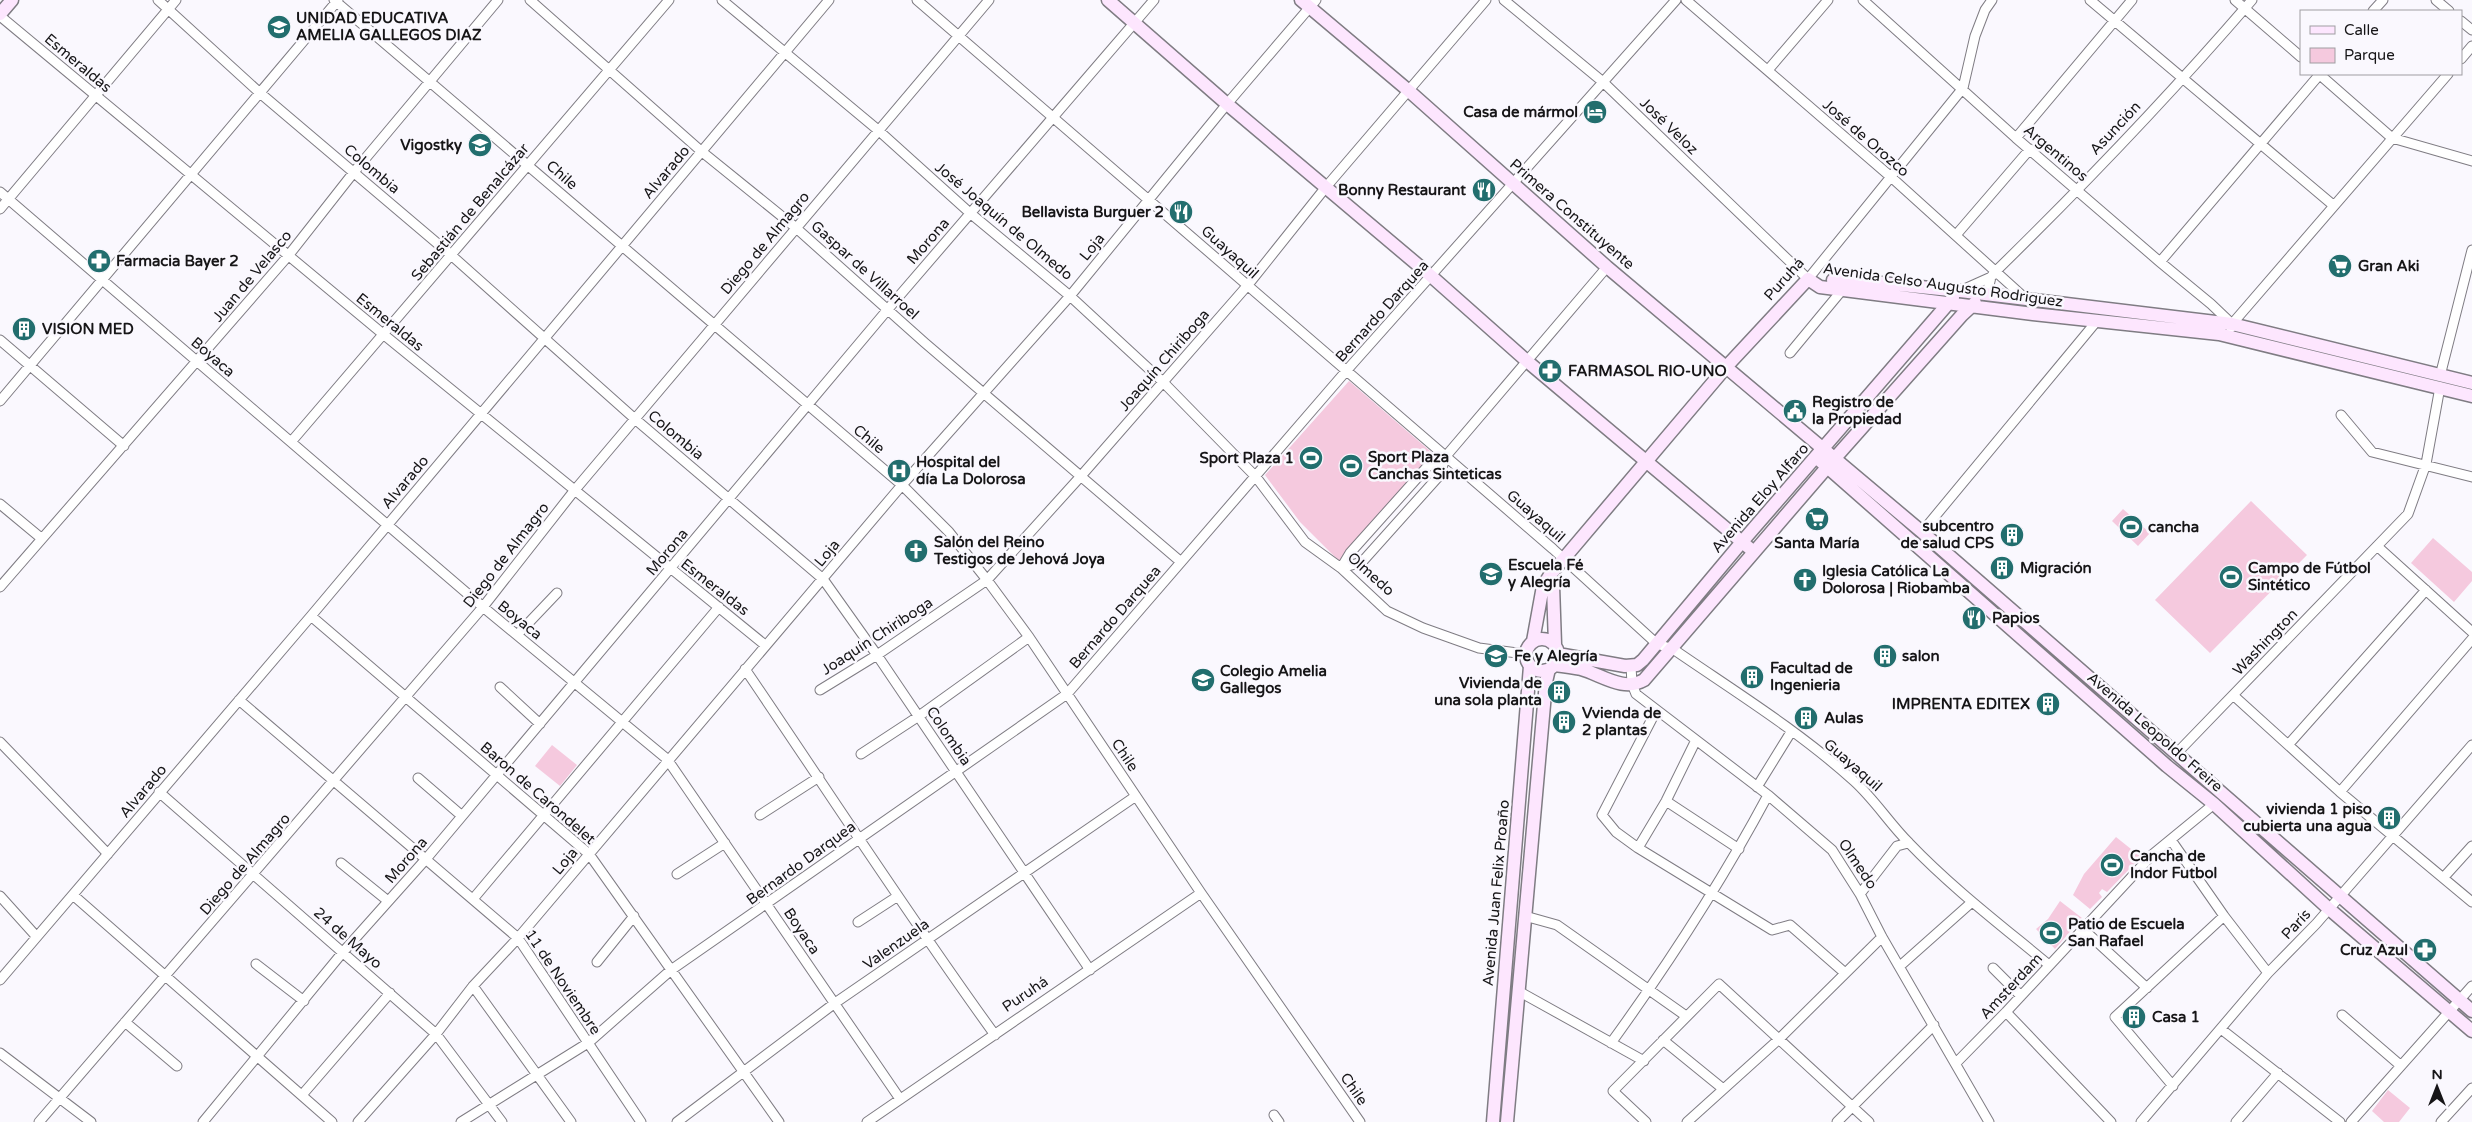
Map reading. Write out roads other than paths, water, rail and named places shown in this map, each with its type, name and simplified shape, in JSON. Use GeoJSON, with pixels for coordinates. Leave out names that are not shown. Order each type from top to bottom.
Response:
{"type":"FeatureCollection","features":[{"type":"Feature","properties":{"kind":"street"},"geometry":{"type":"LineString","coordinates":[[0,15],[12,0]]}},
{"type":"Feature","properties":{"kind":"street","name":"Colombia"},"geometry":{"type":"LineString","coordinates":[[158,0],[260,93],[451,255],[635,419],[730,497],[823,579],[919,716],[1090,970]]}},
{"type":"Feature","properties":{"kind":"street"},"geometry":{"type":"LineString","coordinates":[[0,208],[176,0]]}},
{"type":"Feature","properties":{"kind":"street","name":"Juan de Velasco"},"geometry":{"type":"LineString","coordinates":[[0,587],[288,256],[354,172],[498,0]]}},
{"type":"Feature","properties":{"kind":"street","name":"Gaspar de Villarroel"},"geometry":{"type":"LineString","coordinates":[[530,0],[701,151],[795,227],[888,310],[1181,562]]}},
{"type":"Feature","properties":{"kind":"street","name":"Sebastián de Benalcázar"},"geometry":{"type":"LineString","coordinates":[[291,442],[669,0]]}},
{"type":"Feature","properties":{"kind":"street","name":"José Joaquín de Olmedo"},"geometry":{"type":"LineString","coordinates":[[722,0],[878,130],[970,214],[1070,296],[1162,381],[1256,477]]}},
{"type":"Feature","properties":{"kind":"street","name":"Alvarado"},"geometry":{"type":"LineString","coordinates":[[0,980],[311,616],[828,0]]}},
{"type":"Feature","properties":{"kind":"street","name":"Guayaquil"},"geometry":{"type":"LineString","coordinates":[[917,0],[1054,119],[1149,198],[1247,286],[1348,370],[1564,558],[1657,644],[1673,648],[1792,732],[1853,780],[1876,803],[1908,843],[1972,902],[2050,965]]}},
{"type":"Feature","properties":{"kind":"street","name":"Diego de Almagro"},"geometry":{"type":"LineString","coordinates":[[39,1122],[483,607],[574,491],[957,35],[989,0]]}},
{"type":"Feature","properties":{"kind":"street"},"geometry":{"type":"LineString","coordinates":[[1108,0],[1645,462],[1754,552]]}},
{"type":"Feature","properties":{"kind":"street","name":"Morona"},"geometry":{"type":"LineString","coordinates":[[203,1122],[343,952],[426,859],[888,310],[1054,119],[1154,0]]}},
{"type":"Feature","properties":{"kind":"street","name":"Joaquín Chiriboga"},"geometry":{"type":"LineString","coordinates":[[820,690],[877,655],[987,580],[1081,476],[1162,381],[1247,286],[1326,187],[1486,0]]}},
{"type":"Feature","properties":{"kind":"street","name":"José Veloz"},"geometry":{"type":"LineString","coordinates":[[1504,0],[1603,82],[1808,279]]}},
{"type":"Feature","properties":{"kind":"street","name":"Bernardo Darquea"},"geometry":{"type":"LineString","coordinates":[[461,1122],[588,1043],[671,970],[1067,694],[1348,370],[1676,0]]}},
{"type":"Feature","properties":{"kind":"street","name":"José de Orozco"},"geometry":{"type":"LineString","coordinates":[[1686,0],[1891,177],[1956,235],[1994,274],[2026,299]]}},
{"type":"Feature","properties":{"kind":"street"},"geometry":{"type":"LineString","coordinates":[[1768,70],[1828,0]]}},
{"type":"Feature","properties":{"kind":"street","name":"Argentinos"},"geometry":{"type":"LineString","coordinates":[[1863,0],[1963,88],[2016,138],[2211,304],[2231,330]]}},
{"type":"Feature","properties":{"kind":"street","name":"Puruhá"},"geometry":{"type":"LineString","coordinates":[[1564,558],[1727,366],[1808,279],[1963,88],[1975,36],[1985,10],[1992,0]]}},
{"type":"Feature","properties":{"kind":"street"},"geometry":{"type":"LineString","coordinates":[[2090,0],[2333,205]]}},
{"type":"Feature","properties":{"kind":"street"},"geometry":{"type":"LineString","coordinates":[[2016,138],[2132,0]]}},
{"type":"Feature","properties":{"kind":"street"},"geometry":{"type":"LineString","coordinates":[[2236,0],[2300,56]]}},
{"type":"Feature","properties":{"kind":"street","name":"Asunción"},"geometry":{"type":"LineString","coordinates":[[1960,291],[1994,274],[2079,190],[2183,79],[2252,0]]}},
{"type":"Feature","properties":{"kind":"street"},"geometry":{"type":"LineString","coordinates":[[2374,10],[2383,0]]}},
{"type":"Feature","properties":{"kind":"street"},"geometry":{"type":"LineString","coordinates":[[2436,0],[2448,10]]}},
{"type":"Feature","properties":{"kind":"street"},"geometry":{"type":"LineString","coordinates":[[0,400],[336,1]]}},
{"type":"Feature","properties":{"kind":"street","name":"Chile"},"geometry":{"type":"LineString","coordinates":[[336,1],[902,485],[949,532],[1029,637],[1201,894],[1360,1122]]}},
{"type":"Feature","properties":{"kind":"street","name":"Primera Constituyente"},"geometry":{"type":"LineString","coordinates":[[1309,3],[1607,267],[1727,366],[1820,453]]}},
{"type":"Feature","properties":{"kind":"street","name":"Loja"},"geometry":{"type":"LineString","coordinates":[[358,1122],[436,1034],[473,986],[518,938],[667,759],[902,485],[1070,296],[1309,3]]}},
{"type":"Feature","properties":{"kind":"street","name":"Esmeraldas"},"geometry":{"type":"LineString","coordinates":[[0,15],[288,256],[670,570],[765,645]]}},
{"type":"Feature","properties":{"kind":"street"},"geometry":{"type":"LineString","coordinates":[[2462,22],[2472,30]]}},
{"type":"Feature","properties":{"kind":"street"},"geometry":{"type":"LineString","coordinates":[[2462,58],[2472,46]]}},
{"type":"Feature","properties":{"kind":"street"},"geometry":{"type":"LineString","coordinates":[[2160,262],[2319,75]]}},
{"type":"Feature","properties":{"kind":"street"},"geometry":{"type":"LineString","coordinates":[[2321,75],[2392,138],[2472,161]]}},
{"type":"Feature","properties":{"kind":"street"},"geometry":{"type":"LineString","coordinates":[[2231,330],[2333,205],[2447,75]]}},
{"type":"Feature","properties":{"kind":"street"},"geometry":{"type":"LineString","coordinates":[[1956,235],[2030,149]]}},
{"type":"Feature","properties":{"kind":"street","name":"Boyaca"},"geometry":{"type":"LineString","coordinates":[[0,192],[483,607],[667,759],[900,1100]]}},
{"type":"Feature","properties":{"kind":"street","name":"Washington"},"geometry":{"type":"LineString","coordinates":[[2176,754],[2408,514],[2426,464],[2440,381],[2470,270],[2472,250]]}},
{"type":"Feature","properties":{"kind":"street"},"geometry":{"type":"LineString","coordinates":[[1341,568],[1350,553],[1427,467],[1446,456],[1607,267]]}},
{"type":"Feature","properties":{"kind":"street"},"geometry":{"type":"LineString","coordinates":[[1971,306],[1987,294],[1994,274]]}},
{"type":"Feature","properties":{"kind":"street","name":"Avenida Celso Augusto Rodriguez"},"geometry":{"type":"LineString","coordinates":[[1808,279],[1820,287],[2096,322],[2184,330],[2231,330]]}},
{"type":"Feature","properties":{"kind":"street","name":"Avenida Celso Augusto Rodriguez"},"geometry":{"type":"LineString","coordinates":[[1808,279],[1881,282],[1987,294],[2231,330],[2440,381],[2472,383]]}},
{"type":"Feature","properties":{"kind":"street"},"geometry":{"type":"LineString","coordinates":[[1790,353],[1843,289]]}},
{"type":"Feature","properties":{"kind":"street","name":"Avenida Eloy Alfaro"},"geometry":{"type":"LineString","coordinates":[[1631,666],[1643,660],[1741,543],[1960,291]]}},
{"type":"Feature","properties":{"kind":"street","name":"Avenida Eloy Alfaro"},"geometry":{"type":"LineString","coordinates":[[1635,683],[1651,674],[1831,462],[1971,306]]}},
{"type":"Feature","properties":{"kind":"street"},"geometry":{"type":"LineString","coordinates":[[1922,532],[2096,322]]}},
{"type":"Feature","properties":{"kind":"street"},"geometry":{"type":"LineString","coordinates":[[0,340],[124,446]]}},
{"type":"Feature","properties":{"kind":"street","name":"Avenida Celso Augusto Rodriguez"},"geometry":{"type":"LineString","coordinates":[[2440,381],[2472,396]]}},
{"type":"Feature","properties":{"kind":"street"},"geometry":{"type":"LineString","coordinates":[[2341,415],[2372,452],[2472,477]]}},
{"type":"Feature","properties":{"kind":"street","name":"Avenida Leopoldo Freire"},"geometry":{"type":"LineString","coordinates":[[1820,453],[1922,532],[2472,1011]]}},
{"type":"Feature","properties":{"kind":"street"},"geometry":{"type":"LineString","coordinates":[[1341,568],[1362,562],[1440,476],[1446,456]]}},
{"type":"Feature","properties":{"kind":"street","name":"Avenida Leopoldo Freire"},"geometry":{"type":"LineString","coordinates":[[1831,462],[2167,766],[2214,804],[2328,908],[2472,1031]]}},
{"type":"Feature","properties":{"kind":"street","name":"Olmedo"},"geometry":{"type":"LineString","coordinates":[[1256,477],[1305,542],[1341,568],[1387,610],[1423,628],[1479,648],[1528,660]]}},
{"type":"Feature","properties":{"kind":"street"},"geometry":{"type":"LineString","coordinates":[[0,504],[41,538]]}},
{"type":"Feature","properties":{"kind":"street"},"geometry":{"type":"LineString","coordinates":[[2376,546],[2472,632]]}},
{"type":"Feature","properties":{"kind":"street"},"geometry":{"type":"LineString","coordinates":[[1533,641],[1544,638],[1554,658],[1582,670],[1614,682],[1635,683],[1631,666],[1554,658],[1539,670],[1528,660],[1543,586],[1564,558]]}},
{"type":"Feature","properties":{"kind":"street","name":"Avenida Juan Felix Proaño"},"geometry":{"type":"LineString","coordinates":[[1507,1122],[1546,682],[1554,658],[1553,586],[1550,575]]}},
{"type":"Feature","properties":{"kind":"street"},"geometry":{"type":"LineString","coordinates":[[2288,745],[2426,590]]}},
{"type":"Feature","properties":{"kind":"street"},"geometry":{"type":"LineString","coordinates":[[517,635],[557,593]]}},
{"type":"Feature","properties":{"kind":"street"},"geometry":{"type":"LineString","coordinates":[[473,899],[719,607]]}},
{"type":"Feature","properties":{"kind":"street","name":"Baron de Carondelet"},"geometry":{"type":"LineString","coordinates":[[311,616],[589,854],[779,1122]]}},
{"type":"Feature","properties":{"kind":"street"},"geometry":{"type":"LineString","coordinates":[[861,754],[919,716],[1029,637]]}},
{"type":"Feature","properties":{"kind":"street"},"geometry":{"type":"LineString","coordinates":[[2340,792],[2472,639]]}},
{"type":"Feature","properties":{"kind":"street","name":"Avenida Juan Felix Proaño"},"geometry":{"type":"LineString","coordinates":[[1493,1122],[1512,907],[1528,660]]}},
{"type":"Feature","properties":{"kind":"street"},"geometry":{"type":"LineString","coordinates":[[745,668],[860,837],[926,940],[995,1035]]}},
{"type":"Feature","properties":{"kind":"street","name":"Olmedo"},"geometry":{"type":"LineString","coordinates":[[1635,683],[1636,694],[1656,711],[1768,795],[1832,850],[1860,894],[1882,937],[1989,1122]]}},
{"type":"Feature","properties":{"kind":"street"},"geometry":{"type":"LineString","coordinates":[[500,688],[540,724]]}},
{"type":"Feature","properties":{"kind":"street"},"geometry":{"type":"LineString","coordinates":[[2233,695],[2340,792],[2472,902]]}},
{"type":"Feature","properties":{"kind":"street","name":"11 de Noviembre"},"geometry":{"type":"LineString","coordinates":[[239,700],[518,938],[640,1122]]}},
{"type":"Feature","properties":{"kind":"street"},"geometry":{"type":"LineString","coordinates":[[1656,711],[1602,815],[1616,832],[1638,848],[1772,930],[1790,925],[1845,973]]}},
{"type":"Feature","properties":{"kind":"street"},"geometry":{"type":"LineString","coordinates":[[1757,787],[1792,732]]}},
{"type":"Feature","properties":{"kind":"street"},"geometry":{"type":"LineString","coordinates":[[1638,848],[1666,801],[1696,740]]}},
{"type":"Feature","properties":{"kind":"street"},"geometry":{"type":"LineString","coordinates":[[0,742],[108,854]]}},
{"type":"Feature","properties":{"kind":"street","name":"París"},"geometry":{"type":"LineString","coordinates":[[2140,1122],[2268,974],[2316,924],[2338,895],[2472,745]]}},
{"type":"Feature","properties":{"kind":"street"},"geometry":{"type":"LineString","coordinates":[[760,815],[819,777]]}},
{"type":"Feature","properties":{"kind":"street"},"geometry":{"type":"LineString","coordinates":[[418,778],[462,816]]}},
{"type":"Feature","properties":{"kind":"street","name":"24 de Mayo"},"geometry":{"type":"LineString","coordinates":[[159,792],[436,1034],[502,1122]]}},
{"type":"Feature","properties":{"kind":"street"},"geometry":{"type":"LineString","coordinates":[[1611,1042],[1649,990],[1712,893],[1739,849],[1768,795]]}},
{"type":"Feature","properties":{"kind":"street","name":"Valenzuela"},"geometry":{"type":"LineString","coordinates":[[677,1122],[835,1003],[1136,796]]}},
{"type":"Feature","properties":{"kind":"street"},"geometry":{"type":"LineString","coordinates":[[1666,801],[1739,849]]}},
{"type":"Feature","properties":{"kind":"street","name":"Amsterdam"},"geometry":{"type":"LineString","coordinates":[[1956,1063],[2153,854],[2214,804]]}},
{"type":"Feature","properties":{"kind":"street"},"geometry":{"type":"LineString","coordinates":[[2171,840],[2224,916],[2268,974]]}},
{"type":"Feature","properties":{"kind":"street"},"geometry":{"type":"LineString","coordinates":[[676,874],[725,843]]}},
{"type":"Feature","properties":{"kind":"street"},"geometry":{"type":"LineString","coordinates":[[1860,894],[1897,846],[1908,843]]}},
{"type":"Feature","properties":{"kind":"street"},"geometry":{"type":"LineString","coordinates":[[2444,877],[2472,846]]}},
{"type":"Feature","properties":{"kind":"street"},"geometry":{"type":"LineString","coordinates":[[341,863],[388,901]]}},
{"type":"Feature","properties":{"kind":"street","name":"Puruhá"},"geometry":{"type":"LineString","coordinates":[[867,1122],[1201,894]]}},
{"type":"Feature","properties":{"kind":"street"},"geometry":{"type":"LineString","coordinates":[[73,895],[166,974],[257,1058],[332,1122]]}},
{"type":"Feature","properties":{"kind":"street"},"geometry":{"type":"LineString","coordinates":[[0,896],[36,936]]}},
{"type":"Feature","properties":{"kind":"street"},"geometry":{"type":"LineString","coordinates":[[858,922],[898,896]]}},
{"type":"Feature","properties":{"kind":"street"},"geometry":{"type":"LineString","coordinates":[[1900,966],[1972,902]]}},
{"type":"Feature","properties":{"kind":"street"},"geometry":{"type":"LineString","coordinates":[[597,962],[634,916]]}},
{"type":"Feature","properties":{"kind":"street"},"geometry":{"type":"LineString","coordinates":[[1525,916],[1558,925],[1686,1016]]}},
{"type":"Feature","properties":{"kind":"street"},"geometry":{"type":"LineString","coordinates":[[2173,1086],[2116,1019],[2116,1016],[2224,916]]}},
{"type":"Feature","properties":{"kind":"street"},"geometry":{"type":"LineString","coordinates":[[2083,930],[2147,988]]}},
{"type":"Feature","properties":{"kind":"street"},"geometry":{"type":"LineString","coordinates":[[1687,1122],[1722,1088],[1778,1040],[1882,937]]}},
{"type":"Feature","properties":{"kind":"street"},"geometry":{"type":"LineString","coordinates":[[256,964],[304,1001]]}},
{"type":"Feature","properties":{"kind":"street"},"geometry":{"type":"LineString","coordinates":[[1993,968],[2021,996]]}},
{"type":"Feature","properties":{"kind":"street"},"geometry":{"type":"LineString","coordinates":[[1646,1122],[1613,1092],[1719,984],[1868,1122]]}},
{"type":"Feature","properties":{"kind":"street"},"geometry":{"type":"LineString","coordinates":[[473,986],[571,1122]]}},
{"type":"Feature","properties":{"kind":"street"},"geometry":{"type":"LineString","coordinates":[[2351,1122],[2400,1065],[2451,1012],[2472,986]]}},
{"type":"Feature","properties":{"kind":"street"},"geometry":{"type":"LineString","coordinates":[[1520,992],[1644,1061]]}},
{"type":"Feature","properties":{"kind":"street"},"geometry":{"type":"LineString","coordinates":[[302,1095],[390,993]]}},
{"type":"Feature","properties":{"kind":"street"},"geometry":{"type":"LineString","coordinates":[[2006,1012],[2112,1122]]}},
{"type":"Feature","properties":{"kind":"street"},"geometry":{"type":"LineString","coordinates":[[2342,1015],[2400,1065]]}},
{"type":"Feature","properties":{"kind":"street"},"geometry":{"type":"LineString","coordinates":[[125,1022],[176,1066]]}},
{"type":"Feature","properties":{"kind":"street"},"geometry":{"type":"LineString","coordinates":[[1836,1122],[1934,1025]]}},
{"type":"Feature","properties":{"kind":"street"},"geometry":{"type":"LineString","coordinates":[[2222,1029],[2340,1122]]}},
{"type":"Feature","properties":{"kind":"street"},"geometry":{"type":"LineString","coordinates":[[1664,1040],[1722,1088]]}},
{"type":"Feature","properties":{"kind":"street"},"geometry":{"type":"LineString","coordinates":[[0,1053],[91,1122]]}},
{"type":"Feature","properties":{"kind":"street"},"geometry":{"type":"LineString","coordinates":[[2236,1122],[2278,1074]]}},
{"type":"Feature","properties":{"kind":"street"},"geometry":{"type":"LineString","coordinates":[[2441,1122],[2472,1088]]}},
{"type":"Feature","properties":{"kind":"place","name":"UNIDAD EDUCATIVA AMELIA GALLEGOS DIAZ"},"geometry":{"type":"Point","coordinates":[279,27]}},
{"type":"Feature","properties":{"kind":"place","name":"Casa de mármol"},"geometry":{"type":"Point","coordinates":[1595,112]}},
{"type":"Feature","properties":{"kind":"place","name":"Vigostky"},"geometry":{"type":"Point","coordinates":[480,145]}},
{"type":"Feature","properties":{"kind":"place","name":"Bonny Restaurant"},"geometry":{"type":"Point","coordinates":[1484,190]}},
{"type":"Feature","properties":{"kind":"place","name":"Bellavista Burguer 2"},"geometry":{"type":"Point","coordinates":[1181,212]}},
{"type":"Feature","properties":{"kind":"place","name":"Farmacia Bayer 2"},"geometry":{"type":"Point","coordinates":[99,261]}},
{"type":"Feature","properties":{"kind":"place","name":"Gran Aki"},"geometry":{"type":"Point","coordinates":[2340,266]}},
{"type":"Feature","properties":{"kind":"place","name":"VISION MED"},"geometry":{"type":"Point","coordinates":[24,329]}},
{"type":"Feature","properties":{"kind":"place","name":"FARMASOL RIO-UNO"},"geometry":{"type":"Point","coordinates":[1550,371]}},
{"type":"Feature","properties":{"kind":"place","name":"Registro de la Propiedad"},"geometry":{"type":"Point","coordinates":[1795,411]}},
{"type":"Feature","properties":{"kind":"place","name":"Sport Plaza 1"},"geometry":{"type":"Point","coordinates":[1311,458]}},
{"type":"Feature","properties":{"kind":"place","name":"Sport Plaza Canchas Sinteticas"},"geometry":{"type":"Point","coordinates":[1351,466]}},
{"type":"Feature","properties":{"kind":"place","name":"Hospital del día La Dolorosa"},"geometry":{"type":"Point","coordinates":[899,471]}},
{"type":"Feature","properties":{"kind":"place","name":"Santa María"},"geometry":{"type":"Point","coordinates":[1817,519]}},
{"type":"Feature","properties":{"kind":"place","name":"cancha"},"geometry":{"type":"Point","coordinates":[2131,527]}},
{"type":"Feature","properties":{"kind":"place","name":"subcentro de salud CPS"},"geometry":{"type":"Point","coordinates":[2012,535]}},
{"type":"Feature","properties":{"kind":"place","name":"Salón del Reino Testigos de Jehová Joya"},"geometry":{"type":"Point","coordinates":[916,551]}},
{"type":"Feature","properties":{"kind":"place","name":"Migración"},"geometry":{"type":"Point","coordinates":[2002,568]}},
{"type":"Feature","properties":{"kind":"place","name":"Escuela Fé y Alegría"},"geometry":{"type":"Point","coordinates":[1491,574]}},
{"type":"Feature","properties":{"kind":"place","name":"Campo de Fútbol Sintético"},"geometry":{"type":"Point","coordinates":[2231,577]}},
{"type":"Feature","properties":{"kind":"place","name":"Iglesia Católica La Dolorosa | Riobamba"},"geometry":{"type":"Point","coordinates":[1805,580]}},
{"type":"Feature","properties":{"kind":"place","name":"Papios"},"geometry":{"type":"Point","coordinates":[1974,618]}},
{"type":"Feature","properties":{"kind":"place","name":"Fe y Alegría"},"geometry":{"type":"Point","coordinates":[1496,656]}},
{"type":"Feature","properties":{"kind":"place","name":"salon"},"geometry":{"type":"Point","coordinates":[1885,656]}},
{"type":"Feature","properties":{"kind":"place","name":"Facultad de Ingenieria"},"geometry":{"type":"Point","coordinates":[1752,677]}},
{"type":"Feature","properties":{"kind":"place","name":"Colegio Amelia Gallegos"},"geometry":{"type":"Point","coordinates":[1203,680]}},
{"type":"Feature","properties":{"kind":"place","name":"Vivienda de una sola planta"},"geometry":{"type":"Point","coordinates":[1559,692]}},
{"type":"Feature","properties":{"kind":"place","name":"IMPRENTA EDITEX"},"geometry":{"type":"Point","coordinates":[2048,704]}},
{"type":"Feature","properties":{"kind":"place","name":"Aulas"},"geometry":{"type":"Point","coordinates":[1806,718]}},
{"type":"Feature","properties":{"kind":"place","name":"Vvienda de 2 plantas"},"geometry":{"type":"Point","coordinates":[1564,722]}},
{"type":"Feature","properties":{"kind":"place","name":"vivienda 1 piso cubierta una agua"},"geometry":{"type":"Point","coordinates":[2389,818]}},
{"type":"Feature","properties":{"kind":"place","name":"Cancha de Indor Futbol"},"geometry":{"type":"Point","coordinates":[2112,865]}},
{"type":"Feature","properties":{"kind":"place","name":"Patio de Escuela San Rafael"},"geometry":{"type":"Point","coordinates":[2051,933]}},
{"type":"Feature","properties":{"kind":"place","name":"Cruz Azul"},"geometry":{"type":"Point","coordinates":[2425,950]}},
{"type":"Feature","properties":{"kind":"place","name":"Casa 1"},"geometry":{"type":"Point","coordinates":[2134,1017]}}]}
